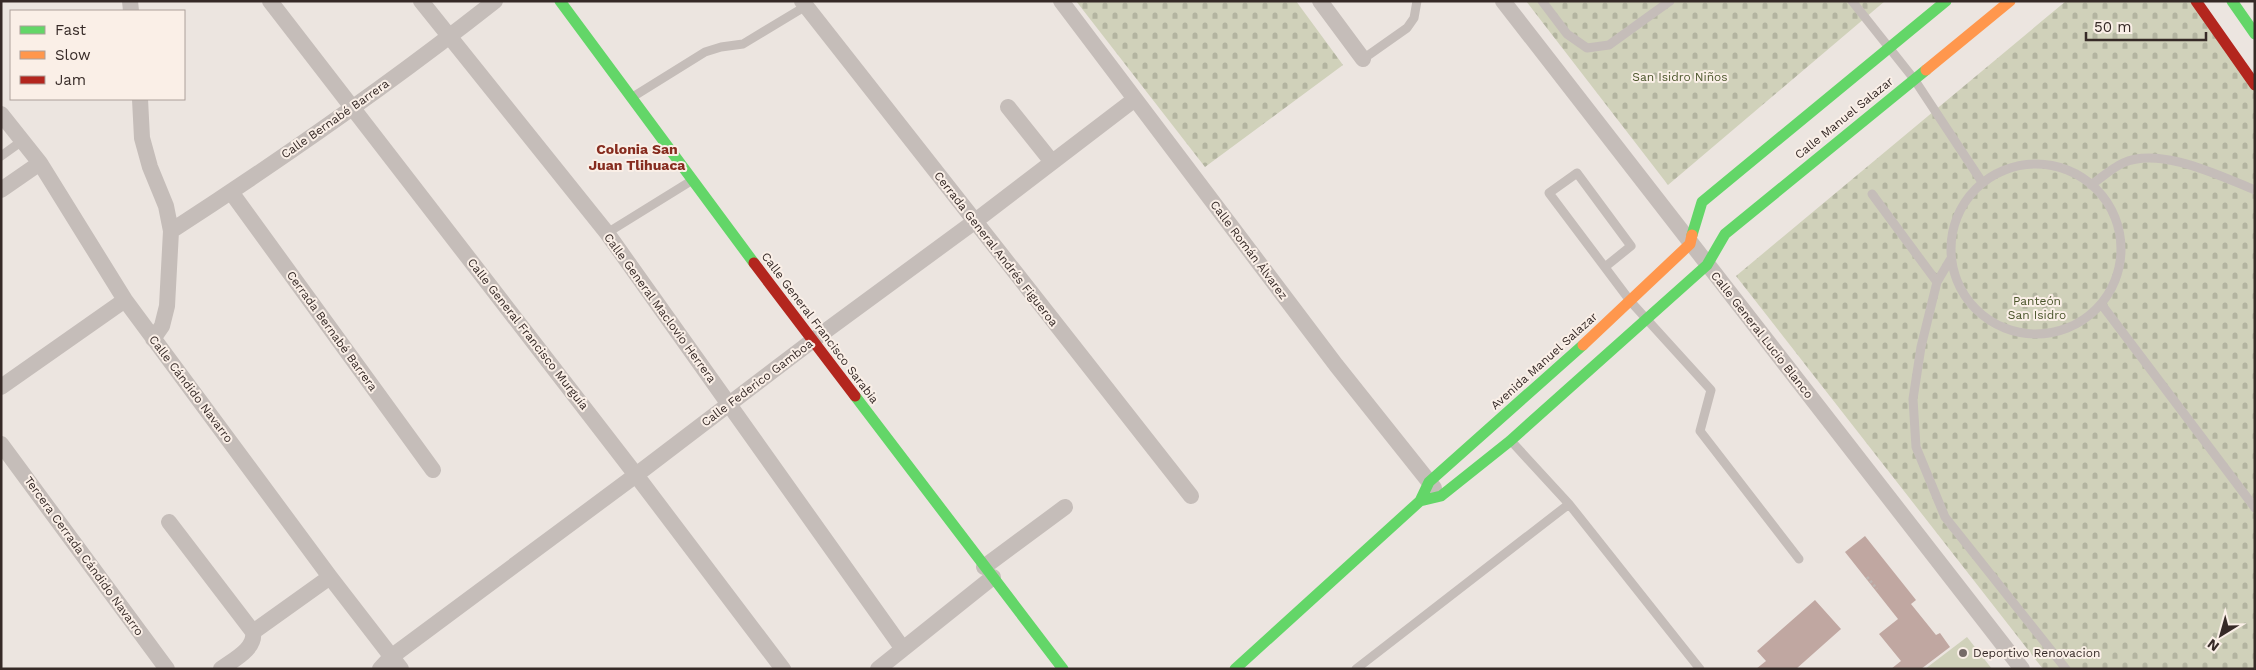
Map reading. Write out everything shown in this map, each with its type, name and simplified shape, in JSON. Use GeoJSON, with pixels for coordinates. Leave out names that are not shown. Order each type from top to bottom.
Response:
{"type":"FeatureCollection","features":[{"type":"Feature","properties":{"kind":"street","name":"Calle General Francisco Murguía"},"geometry":{"type":"LineString","coordinates":[[270,1],[636,475],[783,669]]}},
{"type":"Feature","properties":{"kind":"street","name":"Calle General Maclovio Herrera"},"geometry":{"type":"LineString","coordinates":[[420,1],[606,233],[903,649]]}},
{"type":"Feature","properties":{"kind":"street","name":"Calle Bernabé Barrera"},"geometry":{"type":"LineString","coordinates":[[171,231],[353,108],[449,38],[495,1]]}},
{"type":"Feature","properties":{"kind":"street","name":"Calle General Francisco Sarabia"},"geometry":{"type":"LineString","coordinates":[[560,1],[691,181],[1063,669]]}},
{"type":"Feature","properties":{"kind":"street","name":"Calle Román Álvarez"},"geometry":{"type":"LineString","coordinates":[[1061,1],[1336,365],[1440,496]]}},
{"type":"Feature","properties":{"kind":"street"},"geometry":{"type":"LineString","coordinates":[[1320,1],[1363,59]]}},
{"type":"Feature","properties":{"kind":"street","name":"Calle General Lucio Blanco"},"geometry":{"type":"LineString","coordinates":[[1503,1],[2022,669]]}},
{"type":"Feature","properties":{"kind":"street","name":"Calle Manuel Salazar"},"geometry":{"type":"LineString","coordinates":[[1690,244],[1702,202],[1946,1]]}},
{"type":"Feature","properties":{"kind":"street","name":"Calle Manuel Salazar"},"geometry":{"type":"LineString","coordinates":[[1707,266],[1725,234],[2010,1]]}},
{"type":"Feature","properties":{"kind":"street"},"geometry":{"type":"LineString","coordinates":[[2196,1],[2255,85]]}},
{"type":"Feature","properties":{"kind":"street"},"geometry":{"type":"LineString","coordinates":[[2232,1],[2255,34]]}},
{"type":"Feature","properties":{"kind":"street","name":"Cerrada General Andrés Figueroa"},"geometry":{"type":"LineString","coordinates":[[804,3],[974,222],[1191,496]]}},
{"type":"Feature","properties":{"kind":"street","name":"Calle Federico Gamboa"},"geometry":{"type":"LineString","coordinates":[[391,665],[812,340],[974,222],[1135,99]]}},
{"type":"Feature","properties":{"kind":"street"},"geometry":{"type":"LineString","coordinates":[[140,100],[142,138],[166,206],[171,231],[167,306],[162,326],[153,339]]}},
{"type":"Feature","properties":{"kind":"street"},"geometry":{"type":"LineString","coordinates":[[1008,107],[1052,162]]}},
{"type":"Feature","properties":{"kind":"street","name":"Calle Cándido Navarro"},"geometry":{"type":"LineString","coordinates":[[1,114],[40,163],[125,300],[330,576],[391,665]]}},
{"type":"Feature","properties":{"kind":"street"},"geometry":{"type":"LineString","coordinates":[[1,190],[40,163]]}},
{"type":"Feature","properties":{"kind":"street","name":"Cerrada Bernabé Barrera"},"geometry":{"type":"LineString","coordinates":[[231,192],[433,470]]}},
{"type":"Feature","properties":{"kind":"street","name":"Avenida Manuel Salazar"},"geometry":{"type":"LineString","coordinates":[[1420,501],[1440,496],[1575,353],[1631,302],[1690,244]]}},
{"type":"Feature","properties":{"kind":"street","name":"Avenida Manuel Salazar"},"geometry":{"type":"LineString","coordinates":[[1235,669],[1420,501],[1429,482],[1590,370],[1707,266]]}},
{"type":"Feature","properties":{"kind":"street"},"geometry":{"type":"LineString","coordinates":[[1,387],[125,300]]}},
{"type":"Feature","properties":{"kind":"street"},"geometry":{"type":"LineString","coordinates":[[1575,353],[1590,370]]}},
{"type":"Feature","properties":{"kind":"street","name":"Tercera Cerrada Cándido Navarro"},"geometry":{"type":"LineString","coordinates":[[1,444],[166,669]]}},
{"type":"Feature","properties":{"kind":"street"},"geometry":{"type":"LineString","coordinates":[[878,669],[1065,507]]}},
{"type":"Feature","properties":{"kind":"street"},"geometry":{"type":"LineString","coordinates":[[169,522],[254,632]]}},
{"type":"Feature","properties":{"kind":"street"},"geometry":{"type":"LineString","coordinates":[[222,669],[248,649],[252,643],[254,632],[330,576]]}},
{"type":"Feature","properties":{"kind":"lane"},"geometry":{"type":"LineString","coordinates":[[1363,59],[1406,28],[1414,18],[1418,1]]}},
{"type":"Feature","properties":{"kind":"lane"},"geometry":{"type":"LineString","coordinates":[[1542,1],[1567,34],[1586,48],[1609,45],[1670,1]]}},
{"type":"Feature","properties":{"kind":"lane"},"geometry":{"type":"LineString","coordinates":[[1852,1],[1914,79],[1982,182]]}},
{"type":"Feature","properties":{"kind":"lane"},"geometry":{"type":"LineString","coordinates":[[631,98],[705,52],[720,47],[743,44],[804,3]]}},
{"type":"Feature","properties":{"kind":"lane"},"geometry":{"type":"LineString","coordinates":[[1,156],[22,141]]}},
{"type":"Feature","properties":{"kind":"lane"},"geometry":{"type":"LineString","coordinates":[[2091,185],[2123,162],[2151,158],[2201,168],[2255,190]]}},
{"type":"Feature","properties":{"kind":"lane"},"geometry":{"type":"LineString","coordinates":[[2036,163],[2064,168],[2091,185],[2107,201],[2118,226],[2122,254],[2116,281],[2102,304],[2081,322],[2056,333],[2028,335],[2000,328],[1976,312],[1958,288],[1950,260],[1951,230],[1962,203],[1982,182],[2007,168],[2036,163]]}},
{"type":"Feature","properties":{"kind":"lane"},"geometry":{"type":"LineString","coordinates":[[1604,267],[1631,246],[1577,173],[1549,193],[1604,267],[1631,302],[1711,390],[1700,431],[1799,559]]}},
{"type":"Feature","properties":{"kind":"lane"},"geometry":{"type":"LineString","coordinates":[[606,233],[691,181]]}},
{"type":"Feature","properties":{"kind":"lane"},"geometry":{"type":"LineString","coordinates":[[1872,194],[1937,282]]}},
{"type":"Feature","properties":{"kind":"lane"},"geometry":{"type":"LineString","coordinates":[[1950,260],[1937,282],[1921,347],[1913,399],[1916,447],[1945,517],[2066,669]]}},
{"type":"Feature","properties":{"kind":"lane"},"geometry":{"type":"LineString","coordinates":[[2102,304],[2255,508]]}},
{"type":"Feature","properties":{"kind":"lane"},"geometry":{"type":"LineString","coordinates":[[1502,432],[1569,504],[1700,669]]}},
{"type":"Feature","properties":{"kind":"lane"},"geometry":{"type":"LineString","coordinates":[[1356,669],[1569,504]]}},
{"type":"Feature","properties":{"kind":"path"},"geometry":{"type":"LineString","coordinates":[[1867,577],[1877,589]]}},
{"type":"Feature","properties":{"kind":"green space"},"geometry":{"type":"Polygon","coordinates":[[[1076,1],[1296,1],[1343,65],[1205,167],[1076,1]]]}},
{"type":"Feature","properties":{"kind":"green space","name":"San Isidro Niños"},"geometry":{"type":"Polygon","coordinates":[[[1526,1],[1885,1],[1668,185],[1526,1]]]}},
{"type":"Feature","properties":{"kind":"green space","name":"Panteón San Isidro"},"geometry":{"type":"Polygon","coordinates":[[[2066,1],[2194,1],[2255,91],[2255,669],[2043,669],[1736,276],[2066,1]]]}},
{"type":"Feature","properties":{"kind":"green space","name":"Deportivo Renovacion"},"geometry":{"type":"Polygon","coordinates":[[[1967,637],[1992,669],[1925,669],[1967,637]]]}},
{"type":"Feature","properties":{"kind":"building"},"geometry":{"type":"Polygon","coordinates":[[[1865,536],[1916,600],[1911,604],[1936,635],[1940,633],[1950,647],[1921,669],[1891,669],[1901,661],[1879,634],[1898,619],[1845,552],[1865,536]]]}},
{"type":"Feature","properties":{"kind":"building"},"geometry":{"type":"Polygon","coordinates":[[[1815,600],[1841,629],[1796,669],[1756,669],[1766,661],[1757,651],[1815,600]]]}},
{"type":"Feature","properties":{"kind":"traffic: fast"},"geometry":{"type":"LineString","coordinates":[[560,1],[754,263]]}},
{"type":"Feature","properties":{"kind":"traffic: fast"},"geometry":{"type":"LineString","coordinates":[[1692,235],[1702,202],[1946,1]]}},
{"type":"Feature","properties":{"kind":"traffic: fast"},"geometry":{"type":"LineString","coordinates":[[2232,1],[2255,34]]}},
{"type":"Feature","properties":{"kind":"traffic: fast"},"geometry":{"type":"LineString","coordinates":[[1420,501],[1441,496],[1510,441],[1707,265],[1725,234],[1926,70]]}},
{"type":"Feature","properties":{"kind":"traffic: fast"},"geometry":{"type":"LineString","coordinates":[[1235,669],[1420,501],[1429,482],[1583,345]]}},
{"type":"Feature","properties":{"kind":"traffic: fast"},"geometry":{"type":"LineString","coordinates":[[855,396],[1063,669]]}},
{"type":"Feature","properties":{"kind":"traffic: slow"},"geometry":{"type":"LineString","coordinates":[[1926,70],[2010,1]]}},
{"type":"Feature","properties":{"kind":"traffic: slow"},"geometry":{"type":"LineString","coordinates":[[1583,345],[1690,244],[1692,235]]}},
{"type":"Feature","properties":{"kind":"traffic: jam"},"geometry":{"type":"LineString","coordinates":[[2196,1],[2255,85]]}},
{"type":"Feature","properties":{"kind":"traffic: jam"},"geometry":{"type":"LineString","coordinates":[[754,263],[855,396]]}},
{"type":"Feature","properties":{"kind":"place","name":"Deportivo Renovacion"},"geometry":{"type":"Point","coordinates":[1963,653]}},
{"type":"Feature","properties":{"kind":"district","name":"Colonia San Juan Tlihuaca"},"geometry":{"type":"Point","coordinates":[637,158]}}]}
